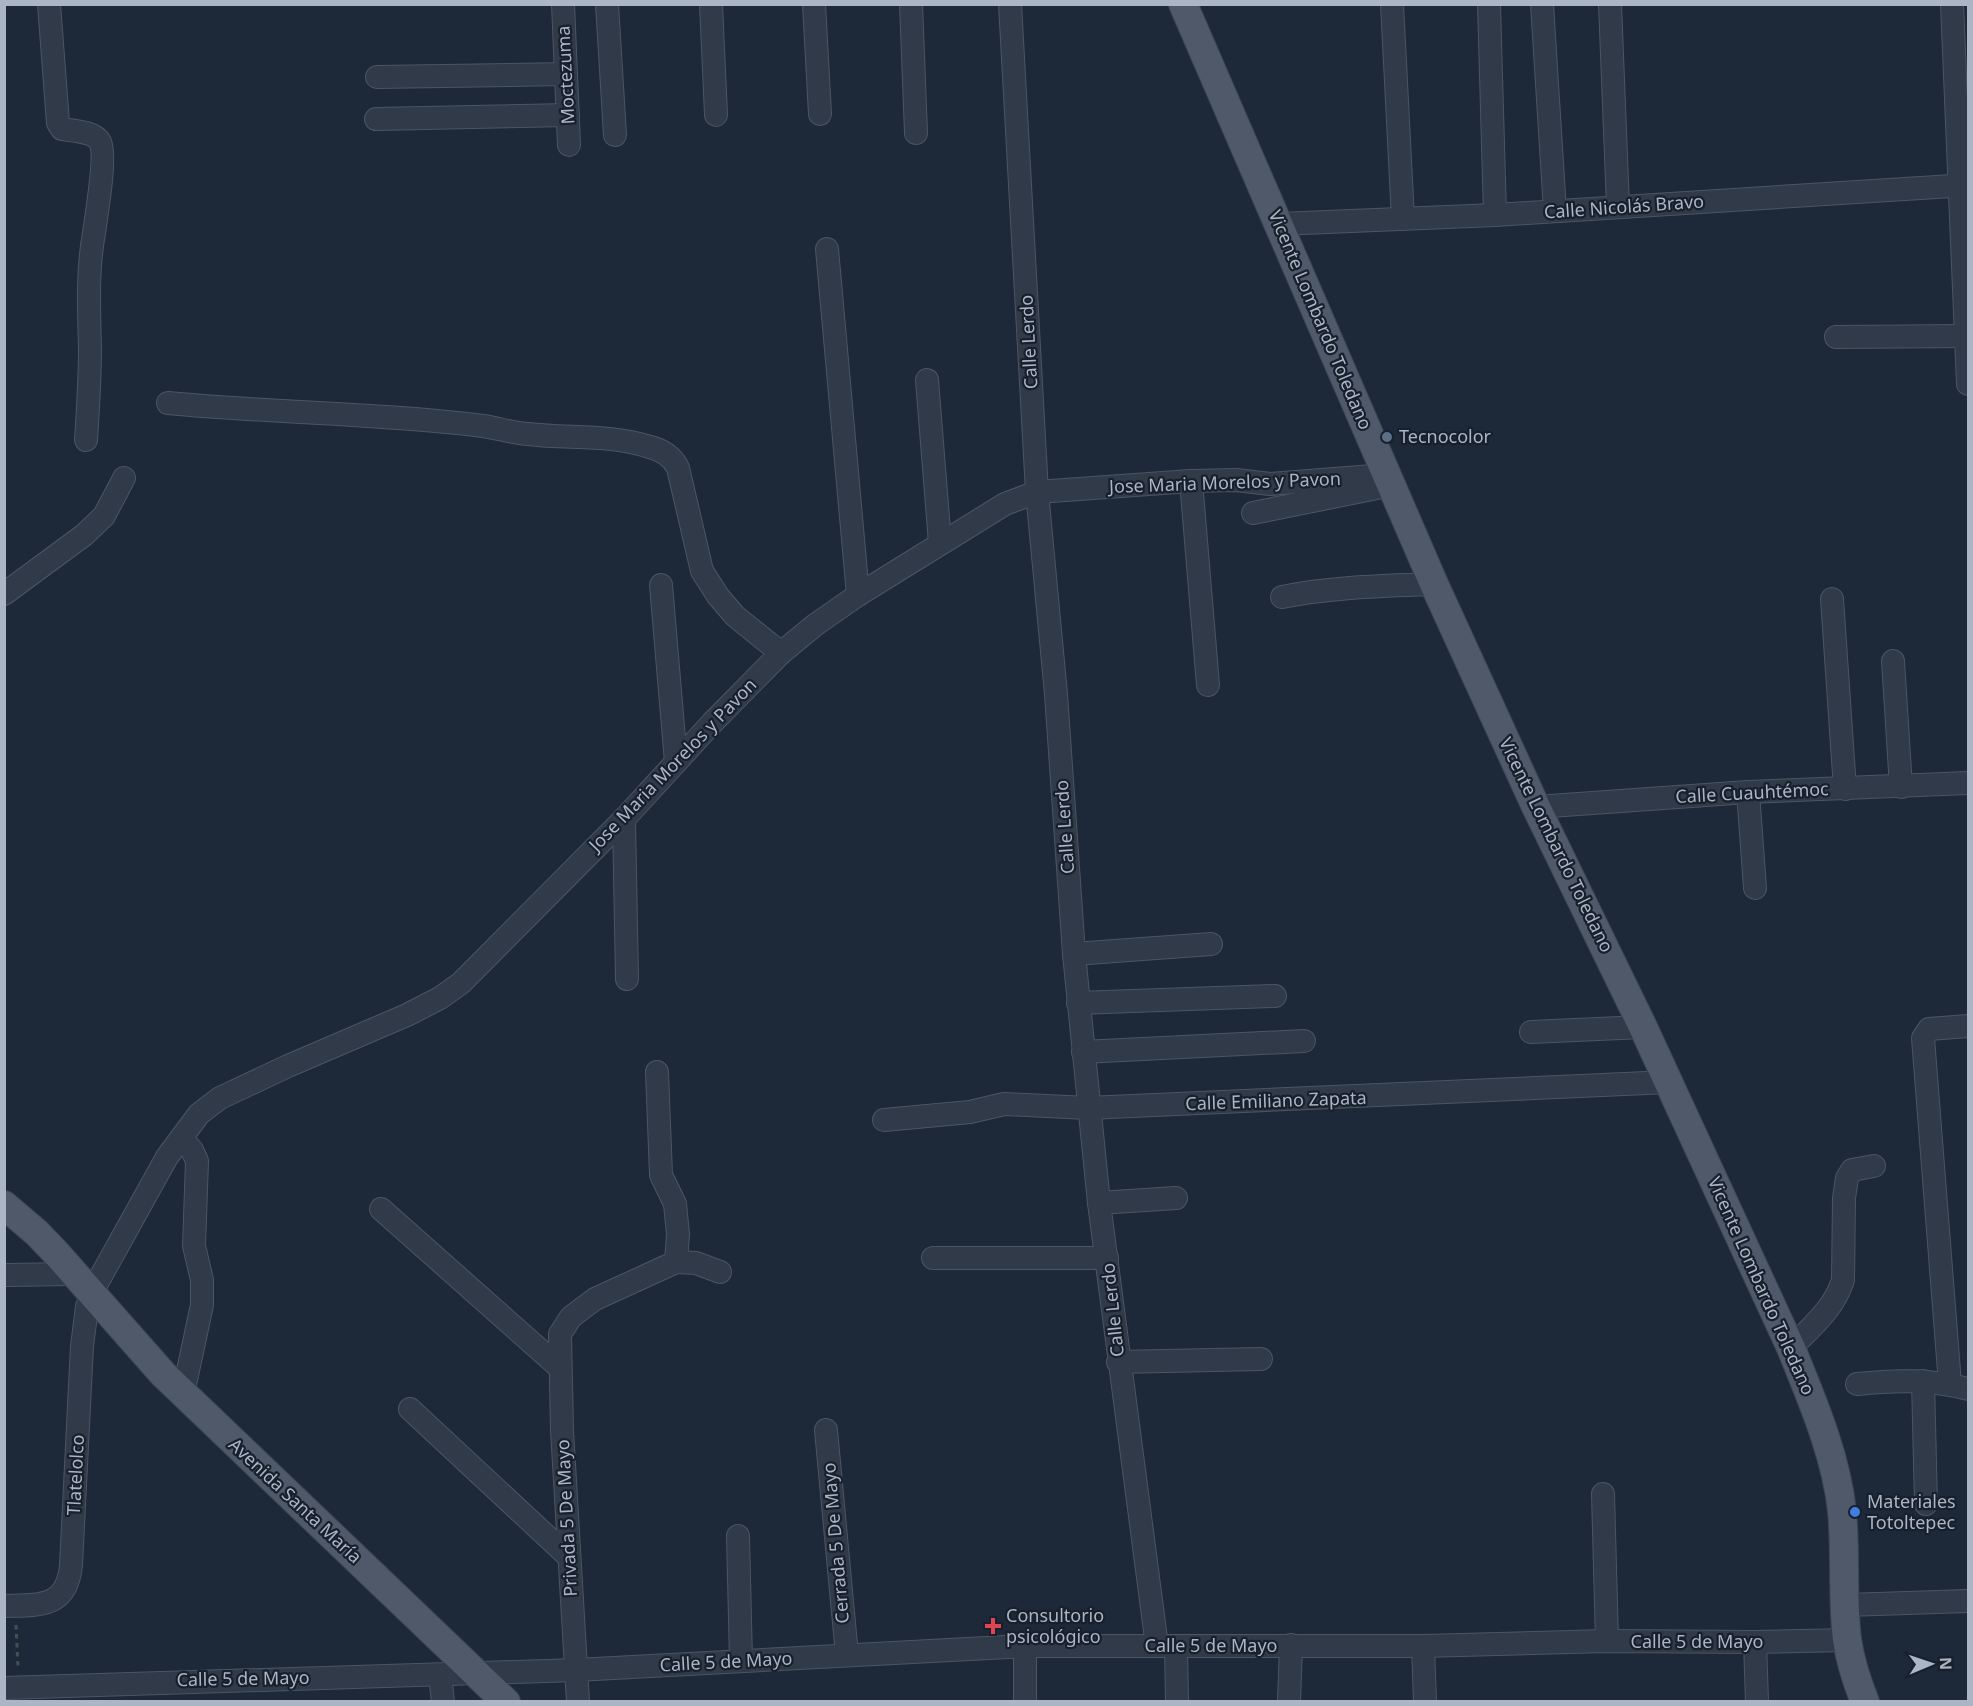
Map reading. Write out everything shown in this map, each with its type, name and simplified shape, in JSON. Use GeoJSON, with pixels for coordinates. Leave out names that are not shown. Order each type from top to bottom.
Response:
{"type":"FeatureCollection","features":[{"type":"Feature","properties":{"kind":"main road","name":"Vicente Lombardo Toledano"},"geometry":{"type":"LineString","coordinates":[[1183,4],[1434,584],[1536,807],[1669,1082],[1791,1348],[1818,1418],[1837,1478],[1842,1511],[1847,1640],[1857,1681],[1865,1701]]}},
{"type":"Feature","properties":{"kind":"main road","name":"Avenida Santa María"},"geometry":{"type":"LineString","coordinates":[[4,1205],[37,1233],[183,1394],[506,1701]]}},
{"type":"Feature","properties":{"kind":"street"},"geometry":{"type":"LineString","coordinates":[[49,4],[58,123],[62,129],[92,136],[99,140],[101,146],[102,166],[90,261],[90,375],[86,440]]}},
{"type":"Feature","properties":{"kind":"street","name":"Moctezuma"},"geometry":{"type":"LineString","coordinates":[[563,4],[569,146]]}},
{"type":"Feature","properties":{"kind":"street"},"geometry":{"type":"LineString","coordinates":[[607,4],[615,135]]}},
{"type":"Feature","properties":{"kind":"street"},"geometry":{"type":"LineString","coordinates":[[711,4],[716,115]]}},
{"type":"Feature","properties":{"kind":"street"},"geometry":{"type":"LineString","coordinates":[[814,4],[820,114]]}},
{"type":"Feature","properties":{"kind":"street"},"geometry":{"type":"LineString","coordinates":[[911,4],[916,133]]}},
{"type":"Feature","properties":{"kind":"street","name":"Calle Lerdo"},"geometry":{"type":"LineString","coordinates":[[1010,4],[1037,492],[1056,694],[1078,1003],[1118,1362],[1177,1701]]}},
{"type":"Feature","properties":{"kind":"street"},"geometry":{"type":"LineString","coordinates":[[1392,4],[1402,219]]}},
{"type":"Feature","properties":{"kind":"street"},"geometry":{"type":"LineString","coordinates":[[1489,4],[1495,215]]}},
{"type":"Feature","properties":{"kind":"street"},"geometry":{"type":"LineString","coordinates":[[1542,4],[1555,211]]}},
{"type":"Feature","properties":{"kind":"street"},"geometry":{"type":"LineString","coordinates":[[1610,4],[1618,207]]}},
{"type":"Feature","properties":{"kind":"street"},"geometry":{"type":"LineString","coordinates":[[1952,4],[1962,71],[1968,384]]}},
{"type":"Feature","properties":{"kind":"street"},"geometry":{"type":"LineString","coordinates":[[377,77],[566,74]]}},
{"type":"Feature","properties":{"kind":"street"},"geometry":{"type":"LineString","coordinates":[[376,119],[568,115]]}},
{"type":"Feature","properties":{"kind":"street","name":"Calle Nicolás Bravo"},"geometry":{"type":"LineString","coordinates":[[1279,224],[1495,215],[1965,185]]}},
{"type":"Feature","properties":{"kind":"street"},"geometry":{"type":"LineString","coordinates":[[827,249],[858,595]]}},
{"type":"Feature","properties":{"kind":"street"},"geometry":{"type":"LineString","coordinates":[[1836,337],[1966,336]]}},
{"type":"Feature","properties":{"kind":"street"},"geometry":{"type":"LineString","coordinates":[[927,380],[940,543]]}},
{"type":"Feature","properties":{"kind":"street"},"geometry":{"type":"LineString","coordinates":[[168,403],[485,426],[529,435],[604,438],[651,447],[668,455],[678,468],[702,571],[718,597],[735,616],[781,653]]}},
{"type":"Feature","properties":{"kind":"street"},"geometry":{"type":"LineString","coordinates":[[4,594],[84,535],[104,516],[124,478]]}},
{"type":"Feature","properties":{"kind":"street","name":"Jose Maria Morelos y Pavon"},"geometry":{"type":"LineString","coordinates":[[82,1284],[167,1157],[199,1114],[220,1098],[407,1015],[440,998],[462,983],[624,819],[781,653],[815,625],[858,595],[940,543],[1005,504],[1037,492],[1191,481],[1236,480],[1270,484],[1388,481]]}},
{"type":"Feature","properties":{"kind":"street"},"geometry":{"type":"LineString","coordinates":[[1191,481],[1208,685]]}},
{"type":"Feature","properties":{"kind":"street"},"geometry":{"type":"LineString","coordinates":[[1253,513],[1388,481]]}},
{"type":"Feature","properties":{"kind":"street"},"geometry":{"type":"LineString","coordinates":[[1282,597],[1360,587],[1434,584]]}},
{"type":"Feature","properties":{"kind":"street"},"geometry":{"type":"LineString","coordinates":[[662,585],[676,762]]}},
{"type":"Feature","properties":{"kind":"street"},"geometry":{"type":"LineString","coordinates":[[1832,599],[1845,789]]}},
{"type":"Feature","properties":{"kind":"street"},"geometry":{"type":"LineString","coordinates":[[1893,661],[1901,787]]}},
{"type":"Feature","properties":{"kind":"street","name":"Calle Cuauhtémoc"},"geometry":{"type":"LineString","coordinates":[[1536,807],[1748,792],[1968,783]]}},
{"type":"Feature","properties":{"kind":"street"},"geometry":{"type":"LineString","coordinates":[[1748,792],[1755,888]]}},
{"type":"Feature","properties":{"kind":"street"},"geometry":{"type":"LineString","coordinates":[[624,819],[627,979]]}},
{"type":"Feature","properties":{"kind":"street"},"geometry":{"type":"LineString","coordinates":[[1074,954],[1211,944]]}},
{"type":"Feature","properties":{"kind":"street"},"geometry":{"type":"LineString","coordinates":[[1078,1003],[1275,996]]}},
{"type":"Feature","properties":{"kind":"street"},"geometry":{"type":"LineString","coordinates":[[1857,1384],[1898,1380],[1923,1381],[1959,1387],[1930,1152],[1923,1038],[1924,1033],[1929,1029],[1968,1026]]}},
{"type":"Feature","properties":{"kind":"street"},"geometry":{"type":"LineString","coordinates":[[1531,1032],[1643,1027]]}},
{"type":"Feature","properties":{"kind":"street"},"geometry":{"type":"LineString","coordinates":[[1083,1052],[1304,1041]]}},
{"type":"Feature","properties":{"kind":"street"},"geometry":{"type":"LineString","coordinates":[[657,1072],[661,1174],[675,1204],[678,1234],[676,1262],[696,1263],[720,1272]]}},
{"type":"Feature","properties":{"kind":"street","name":"Calle Emiliano Zapata"},"geometry":{"type":"LineString","coordinates":[[884,1120],[970,1112],[1004,1104],[1089,1108],[1669,1082]]}},
{"type":"Feature","properties":{"kind":"street"},"geometry":{"type":"LineString","coordinates":[[181,1138],[192,1150],[197,1161],[194,1246],[203,1290],[202,1305],[183,1394]]}},
{"type":"Feature","properties":{"kind":"street"},"geometry":{"type":"LineString","coordinates":[[1791,1348],[1828,1310],[1839,1294],[1842,1280],[1846,1178],[1852,1170],[1874,1166]]}},
{"type":"Feature","properties":{"kind":"street"},"geometry":{"type":"LineString","coordinates":[[1099,1203],[1176,1198]]}},
{"type":"Feature","properties":{"kind":"street"},"geometry":{"type":"LineString","coordinates":[[381,1209],[559,1367]]}},
{"type":"Feature","properties":{"kind":"street"},"geometry":{"type":"LineString","coordinates":[[933,1258],[1107,1258]]}},
{"type":"Feature","properties":{"kind":"street","name":"Privada 5 De Mayo"},"geometry":{"type":"LineString","coordinates":[[576,1670],[559,1367],[560,1334],[571,1317],[596,1299],[676,1262]]}},
{"type":"Feature","properties":{"kind":"street"},"geometry":{"type":"LineString","coordinates":[[4,1275],[82,1284]]}},
{"type":"Feature","properties":{"kind":"street","name":"Tlatelolco"},"geometry":{"type":"LineString","coordinates":[[10,1606],[49,1602],[63,1594],[70,1578],[82,1346],[87,1307],[82,1284]]}},
{"type":"Feature","properties":{"kind":"street"},"geometry":{"type":"LineString","coordinates":[[1118,1362],[1261,1359]]}},
{"type":"Feature","properties":{"kind":"street"},"geometry":{"type":"LineString","coordinates":[[1923,1381],[1926,1504]]}},
{"type":"Feature","properties":{"kind":"street"},"geometry":{"type":"LineString","coordinates":[[410,1409],[569,1557]]}},
{"type":"Feature","properties":{"kind":"street","name":"Cerrada 5 De Mayo"},"geometry":{"type":"LineString","coordinates":[[826,1430],[847,1655]]}},
{"type":"Feature","properties":{"kind":"street"},"geometry":{"type":"LineString","coordinates":[[1603,1494],[1607,1641]]}},
{"type":"Feature","properties":{"kind":"street"},"geometry":{"type":"LineString","coordinates":[[738,1536],[741,1661]]}},
{"type":"Feature","properties":{"kind":"street"},"geometry":{"type":"LineString","coordinates":[[1846,1605],[1968,1601]]}},
{"type":"Feature","properties":{"kind":"street","name":"Calle 5 de Mayo"},"geometry":{"type":"LineString","coordinates":[[25,1691],[130,1692],[475,1672],[576,1670],[1025,1646],[1423,1646],[1607,1641],[1847,1640]]}},
{"type":"Feature","properties":{"kind":"street"},"geometry":{"type":"LineString","coordinates":[[1755,1642],[1757,1701]]}},
{"type":"Feature","properties":{"kind":"street"},"geometry":{"type":"LineString","coordinates":[[1289,1701],[1291,1645]]}},
{"type":"Feature","properties":{"kind":"street"},"geometry":{"type":"LineString","coordinates":[[1025,1646],[1025,1701]]}},
{"type":"Feature","properties":{"kind":"street"},"geometry":{"type":"LineString","coordinates":[[1423,1646],[1425,1701]]}},
{"type":"Feature","properties":{"kind":"street"},"geometry":{"type":"LineString","coordinates":[[576,1670],[579,1701]]}},
{"type":"Feature","properties":{"kind":"street"},"geometry":{"type":"LineString","coordinates":[[440,1675],[443,1701]]}},
{"type":"Feature","properties":{"kind":"path"},"geometry":{"type":"LineString","coordinates":[[10,1606],[25,1691]]}},
{"type":"Feature","properties":{"kind":"place","name":"Tecnocolor"},"geometry":{"type":"Point","coordinates":[1387,437]}},
{"type":"Feature","properties":{"kind":"place","name":"Materiales Totoltepec"},"geometry":{"type":"Point","coordinates":[1855,1512]}},
{"type":"Feature","properties":{"kind":"place","name":"Consultorio psicológico"},"geometry":{"type":"Point","coordinates":[993,1626]}}]}
